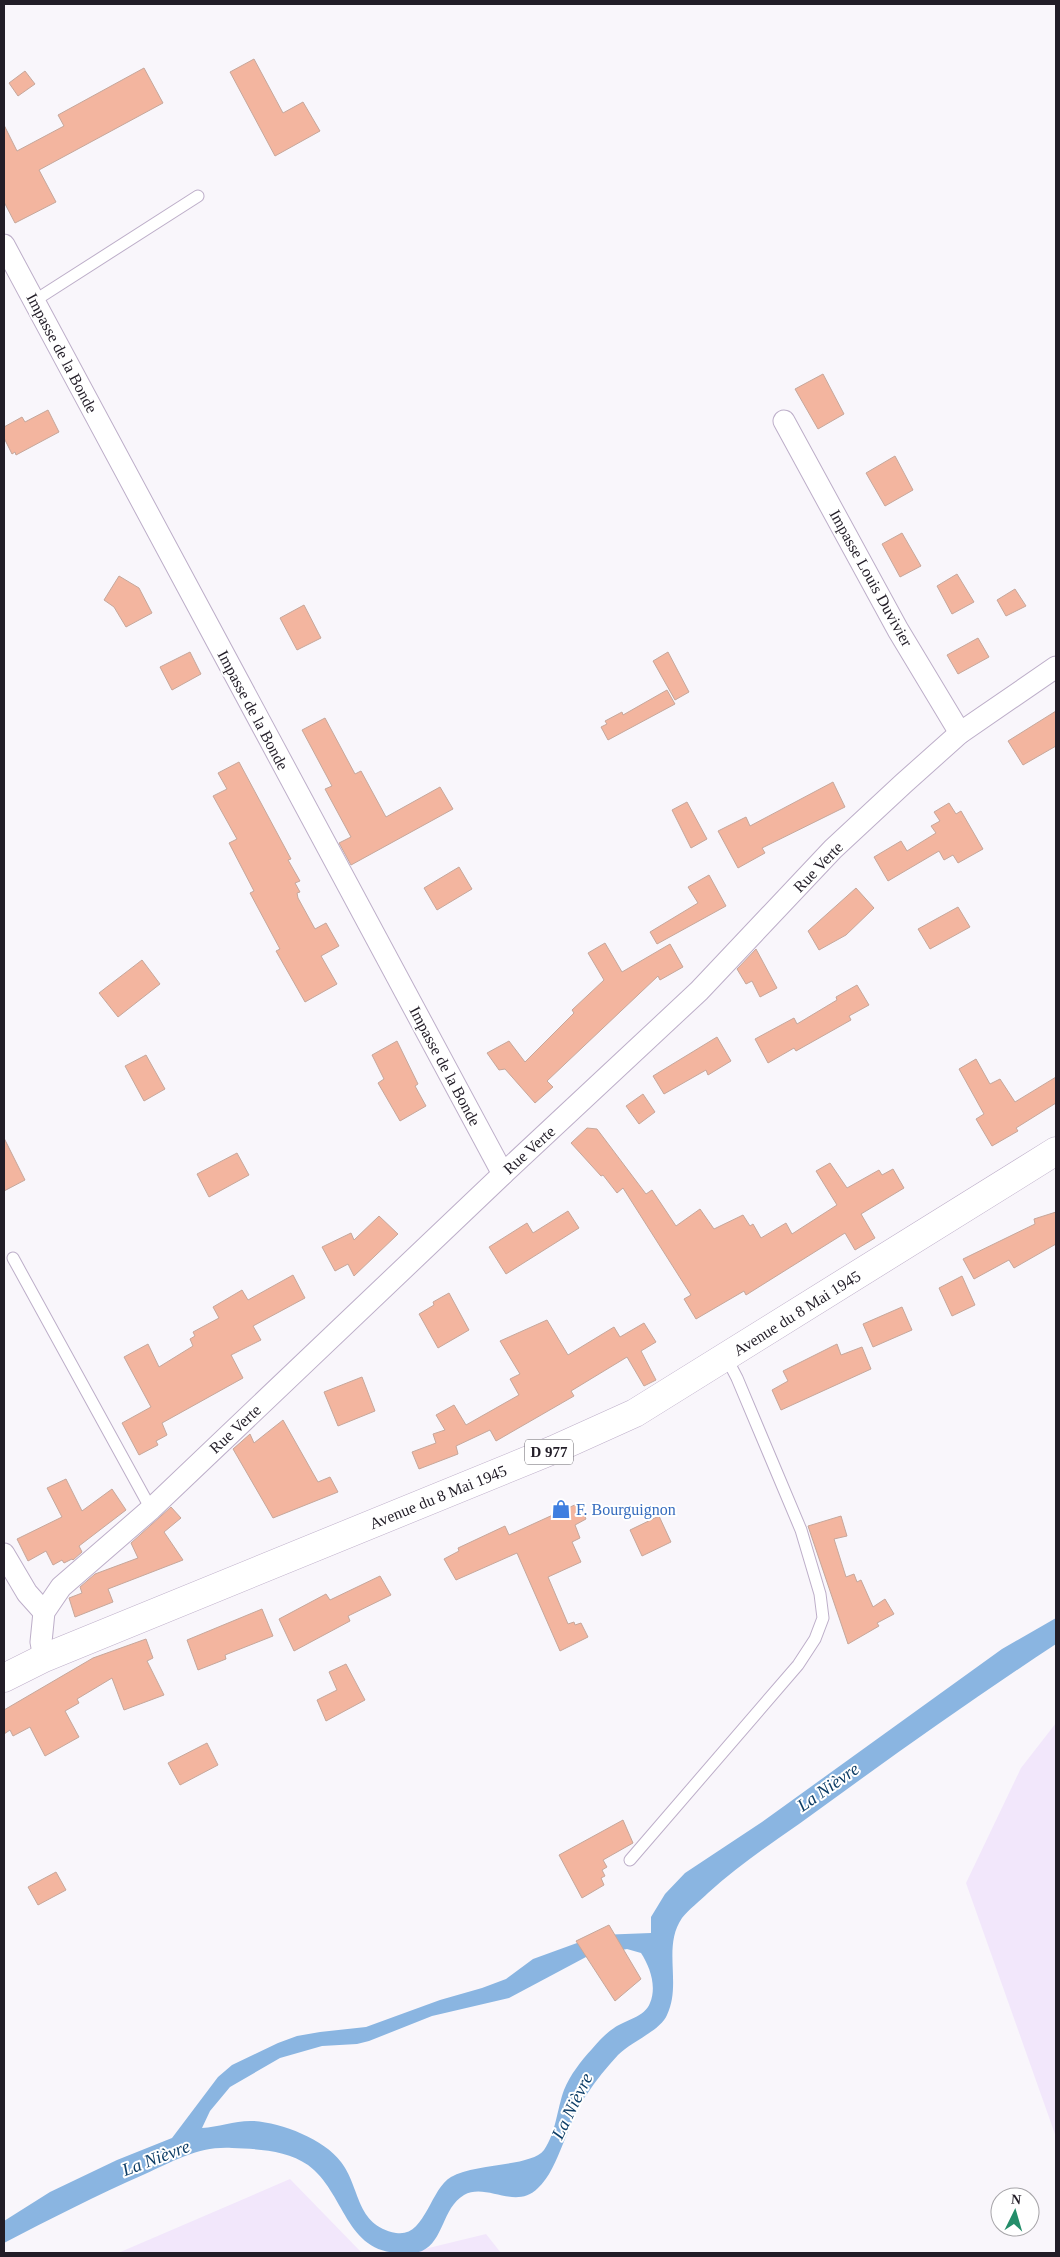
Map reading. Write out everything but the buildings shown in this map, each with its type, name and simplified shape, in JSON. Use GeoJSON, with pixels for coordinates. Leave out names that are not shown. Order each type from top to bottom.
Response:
{"type":"FeatureCollection","features":[{"type":"Feature","properties":{"kind":"main road","name":"Avenue du 8 Mai 1945"},"geometry":{"type":"LineString","coordinates":[[4,1678],[44,1658],[553,1450],[635,1413],[1056,1150]]}},
{"type":"Feature","properties":{"kind":"street","name":"Impasse de la Bonde"},"geometry":{"type":"LineString","coordinates":[[4,245],[503,1174]]}},
{"type":"Feature","properties":{"kind":"street","name":"Impasse Louis Duvivier"},"geometry":{"type":"LineString","coordinates":[[784,421],[898,630],[960,733]]}},
{"type":"Feature","properties":{"kind":"street","name":"Rue Verte"},"geometry":{"type":"LineString","coordinates":[[44,1658],[41,1642],[44,1612],[61,1588],[152,1509],[503,1174],[692,998],[833,849],[960,733],[1056,667]]}},
{"type":"Feature","properties":{"kind":"street"},"geometry":{"type":"LineString","coordinates":[[4,1554],[27,1593],[44,1612]]}},
{"type":"Feature","properties":{"kind":"lane"},"geometry":{"type":"LineString","coordinates":[[34,301],[198,196]]}},
{"type":"Feature","properties":{"kind":"lane"},"geometry":{"type":"LineString","coordinates":[[13,1258],[152,1509]]}},
{"type":"Feature","properties":{"kind":"lane"},"geometry":{"type":"LineString","coordinates":[[630,1860],[798,1665],[816,1639],[823,1618],[820,1594],[800,1530],[737,1378],[726,1357]]}},
{"type":"Feature","properties":{"kind":"shaded area"},"geometry":{"type":"Polygon","coordinates":[[[1056,1723],[1056,2137],[966,1883],[1021,1768],[1056,1723]]]}},
{"type":"Feature","properties":{"kind":"shaded area"},"geometry":{"type":"Polygon","coordinates":[[[290,2179],[362,2253],[118,2253],[290,2179]]]}},
{"type":"Feature","properties":{"kind":"shaded area"},"geometry":{"type":"Polygon","coordinates":[[[486,2234],[501,2253],[408,2253],[486,2234]]]}},
{"type":"Feature","properties":{"kind":"water","name":"La Nièvre"},"geometry":{"type":"Polygon","coordinates":[[[1056,1618],[1056,1644],[926,1732],[764,1849],[719,1883],[682,1918],[676,1929],[673,1941],[673,1991],[667,2015],[652,2031],[618,2055],[590,2089],[574,2117],[552,2169],[538,2188],[529,2194],[511,2197],[473,2192],[464,2195],[451,2208],[435,2240],[429,2246],[422,2251],[414,2253],[401,2253],[382,2250],[368,2243],[347,2219],[320,2177],[300,2160],[272,2151],[232,2148],[209,2149],[177,2160],[91,2199],[4,2243],[4,2221],[50,2192],[117,2160],[172,2138],[218,2077],[232,2065],[297,2036],[366,2027],[440,2000],[482,1988],[506,1979],[533,1959],[599,1935],[651,1933],[651,1917],[665,1894],[685,1873],[762,1822],[1002,1649],[1056,1618]],[[627,1949],[586,1957],[509,1998],[432,2016],[369,2041],[357,2044],[322,2046],[280,2058],[230,2087],[210,2111],[202,2128],[241,2122],[265,2122],[313,2139],[334,2154],[341,2162],[366,2214],[373,2222],[383,2229],[396,2233],[406,2233],[421,2221],[444,2183],[451,2177],[474,2169],[527,2159],[544,2150],[554,2129],[564,2090],[576,2068],[608,2032],[644,2012],[650,2003],[653,1990],[652,1977],[641,1953],[627,1949]]]}},
{"type":"Feature","properties":{"kind":"place","name":"F. Bourguignon"},"geometry":{"type":"Point","coordinates":[561,1509]}}]}
